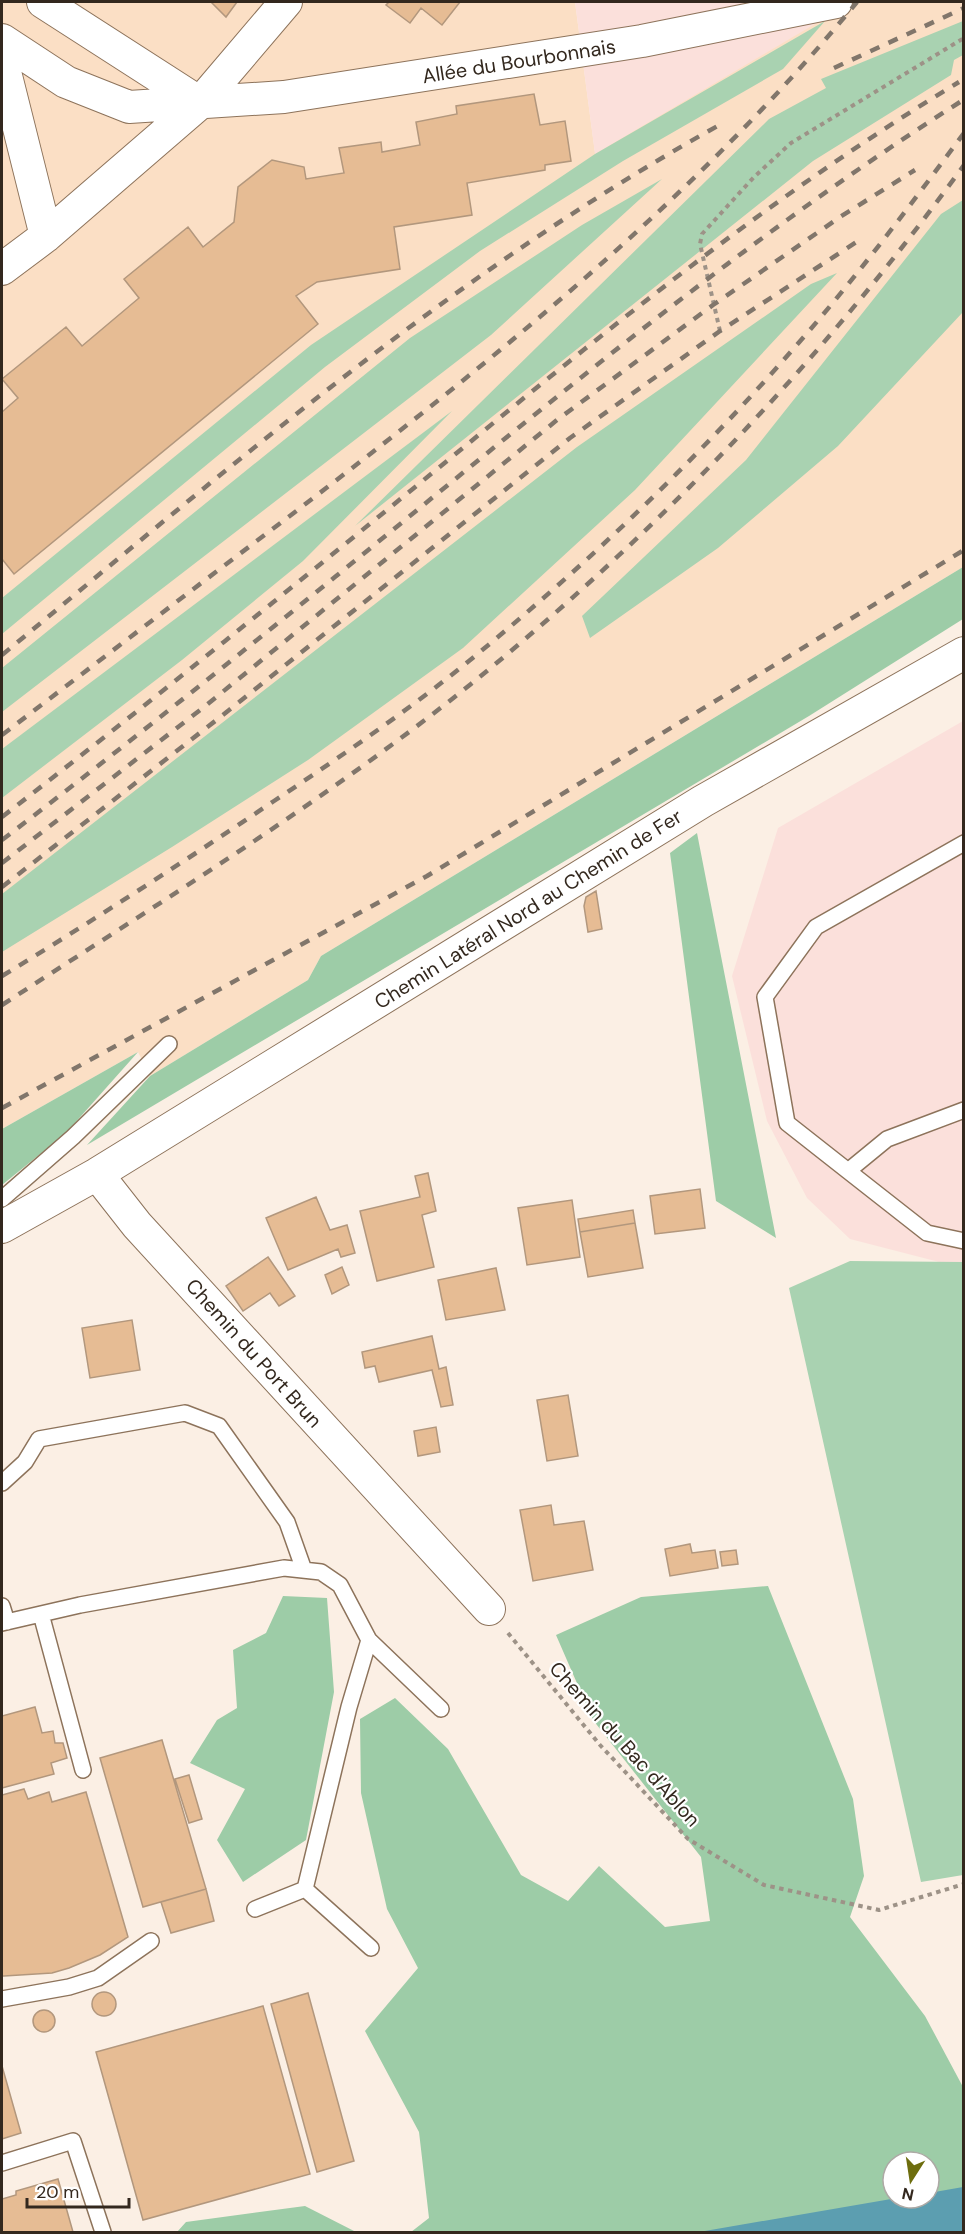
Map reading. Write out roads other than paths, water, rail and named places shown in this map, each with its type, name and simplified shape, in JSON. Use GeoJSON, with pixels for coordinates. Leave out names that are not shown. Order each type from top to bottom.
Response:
{"type":"FeatureCollection","features":[{"type":"Feature","properties":{"kind":"street"},"geometry":{"type":"LineString","coordinates":[[43,2],[200,103]]}},
{"type":"Feature","properties":{"kind":"street"},"geometry":{"type":"LineString","coordinates":[[2,269],[46,236],[200,103],[286,2]]}},
{"type":"Feature","properties":{"kind":"street","name":"Allée du Bourbonnais"},"geometry":{"type":"LineString","coordinates":[[2,39],[66,82],[129,107],[284,97],[642,41],[836,2]]}},
{"type":"Feature","properties":{"kind":"street"},"geometry":{"type":"LineString","coordinates":[[2,60],[46,236]]}},
{"type":"Feature","properties":{"kind":"street","name":"Chemin Latéral Nord au Chemin de Fer"},"geometry":{"type":"LineString","coordinates":[[97,1174],[703,801],[963,654]]}},
{"type":"Feature","properties":{"kind":"street"},"geometry":{"type":"LineString","coordinates":[[2,1227],[97,1174]]}},
{"type":"Feature","properties":{"kind":"street","name":"Chemin du Port Brun"},"geometry":{"type":"LineString","coordinates":[[97,1174],[137,1225],[489,1609]]}},
{"type":"Feature","properties":{"kind":"lane"},"geometry":{"type":"LineString","coordinates":[[963,843],[816,927],[765,997],[787,1123],[927,1233],[963,1241]]}},
{"type":"Feature","properties":{"kind":"lane"},"geometry":{"type":"LineString","coordinates":[[2,1199],[72,1137],[169,1044]]}},
{"type":"Feature","properties":{"kind":"lane"},"geometry":{"type":"LineString","coordinates":[[848,1171],[887,1139],[963,1110]]}},
{"type":"Feature","properties":{"kind":"lane"},"geometry":{"type":"LineString","coordinates":[[2,1484],[25,1462],[39,1439],[185,1413],[219,1426],[288,1522],[304,1570]]}},
{"type":"Feature","properties":{"kind":"lane"},"geometry":{"type":"LineString","coordinates":[[2,1606],[4,1623],[284,1568],[321,1572],[340,1585],[369,1640],[441,1709]]}},
{"type":"Feature","properties":{"kind":"lane"},"geometry":{"type":"LineString","coordinates":[[41,1614],[83,1770]]}},
{"type":"Feature","properties":{"kind":"lane"},"geometry":{"type":"LineString","coordinates":[[305,1889],[349,1707],[369,1640]]}},
{"type":"Feature","properties":{"kind":"lane"},"geometry":{"type":"LineString","coordinates":[[255,1909],[305,1889]]}},
{"type":"Feature","properties":{"kind":"lane"},"geometry":{"type":"LineString","coordinates":[[305,1889],[371,1948]]}},
{"type":"Feature","properties":{"kind":"lane"},"geometry":{"type":"LineString","coordinates":[[2,1999],[69,1987],[98,1978],[151,1941]]}},
{"type":"Feature","properties":{"kind":"lane"},"geometry":{"type":"LineString","coordinates":[[2,2163],[74,2141],[103,2232]]}},
{"type":"Feature","properties":{"kind":"water"},"geometry":{"type":"Polygon","coordinates":[[[963,2187],[963,2232],[699,2232],[881,2201],[881,2210],[941,2210],[941,2191],[963,2187]]]}},
{"type":"Feature","properties":{"kind":"railway"},"geometry":{"type":"LineString","coordinates":[[2,735],[370,454],[519,335],[591,273],[730,143],[795,74],[857,2]]}},
{"type":"Feature","properties":{"kind":"railway"},"geometry":{"type":"LineString","coordinates":[[834,68],[964,8]]}},
{"type":"Feature","properties":{"kind":"railway"},"geometry":{"type":"LineString","coordinates":[[2,817],[170,685],[571,360],[696,262],[825,169],[891,124],[959,82]]}},
{"type":"Feature","properties":{"kind":"railway"},"geometry":{"type":"LineString","coordinates":[[2,840],[97,767],[663,313],[809,204],[960,102]]}},
{"type":"Feature","properties":{"kind":"railway"},"geometry":{"type":"LineString","coordinates":[[2,655],[262,441],[440,305],[532,241],[626,180],[723,123]]}},
{"type":"Feature","properties":{"kind":"railway"},"geometry":{"type":"LineString","coordinates":[[2,976],[173,868],[368,737],[459,669],[548,594],[676,475],[756,390],[861,269],[964,133]]}},
{"type":"Feature","properties":{"kind":"railway"},"geometry":{"type":"LineString","coordinates":[[2,1005],[300,810],[415,727],[540,626],[672,505],[795,375],[854,307],[964,165]]}},
{"type":"Feature","properties":{"kind":"railway"},"geometry":{"type":"LineString","coordinates":[[2,863],[204,707],[557,420],[713,305],[840,217],[915,170]]}},
{"type":"Feature","properties":{"kind":"railway"},"geometry":{"type":"LineString","coordinates":[[2,887],[219,718],[570,438],[720,331],[861,239]]}},
{"type":"Feature","properties":{"kind":"railway"},"geometry":{"type":"LineString","coordinates":[[2,1108],[427,876],[964,550]]}}]}
